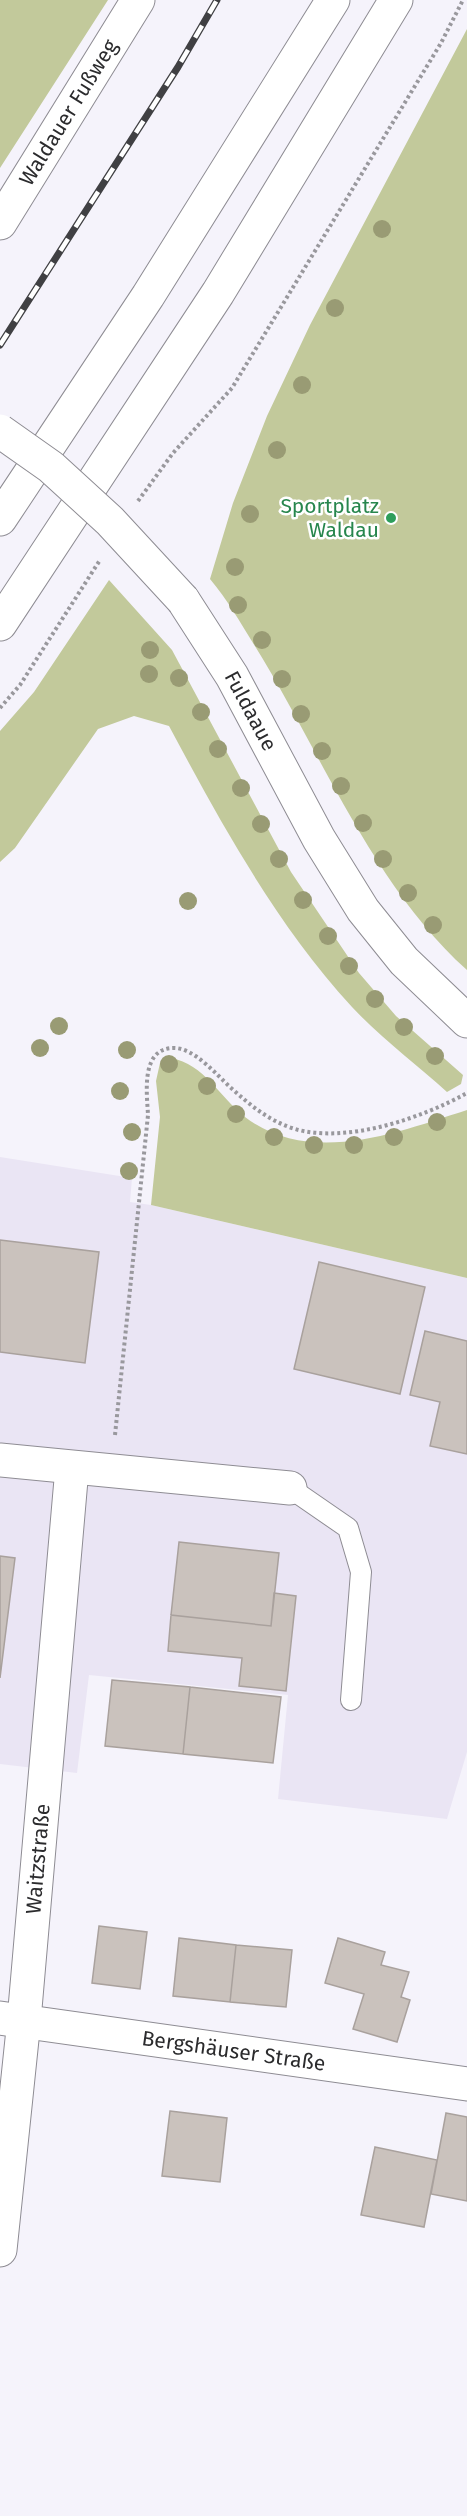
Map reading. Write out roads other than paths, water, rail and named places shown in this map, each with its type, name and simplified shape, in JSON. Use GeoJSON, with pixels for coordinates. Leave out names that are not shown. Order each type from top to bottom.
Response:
{"type":"FeatureCollection","features":[{"type":"Feature","properties":{"kind":"street","name":"Waldauer Fußweg"},"geometry":{"type":"LineString","coordinates":[[0,223],[138,0]]}},
{"type":"Feature","properties":{"kind":"street"},"geometry":{"type":"LineString","coordinates":[[0,519],[148,296],[333,0]]}},
{"type":"Feature","properties":{"kind":"street"},"geometry":{"type":"LineString","coordinates":[[0,624],[218,293],[396,0]]}},
{"type":"Feature","properties":{"kind":"street","name":"Fuldaaue"},"geometry":{"type":"LineString","coordinates":[[0,431],[51,467],[110,521],[183,600],[232,676],[319,839],[363,910],[404,961],[467,1022]]}},
{"type":"Feature","properties":{"kind":"street"},"geometry":{"type":"LineString","coordinates":[[0,1460],[290,1488]]}},
{"type":"Feature","properties":{"kind":"street","name":"Waitzstraße"},"geometry":{"type":"LineString","coordinates":[[0,2250],[12,2019],[72,1468]]}},
{"type":"Feature","properties":{"kind":"street","name":"Bergshäuser Straße"},"geometry":{"type":"LineString","coordinates":[[12,2019],[467,2084]]}},
{"type":"Feature","properties":{"kind":"lane"},"geometry":{"type":"LineString","coordinates":[[290,1488],[348,1528],[360,1572],[351,1700]]}},
{"type":"Feature","properties":{"kind":"railway"},"geometry":{"type":"LineString","coordinates":[[0,345],[178,67],[217,0]]}},
{"type":"Feature","properties":{"kind":"place","name":"Sportplatz Waldau"},"geometry":{"type":"Point","coordinates":[391,518]}}]}
